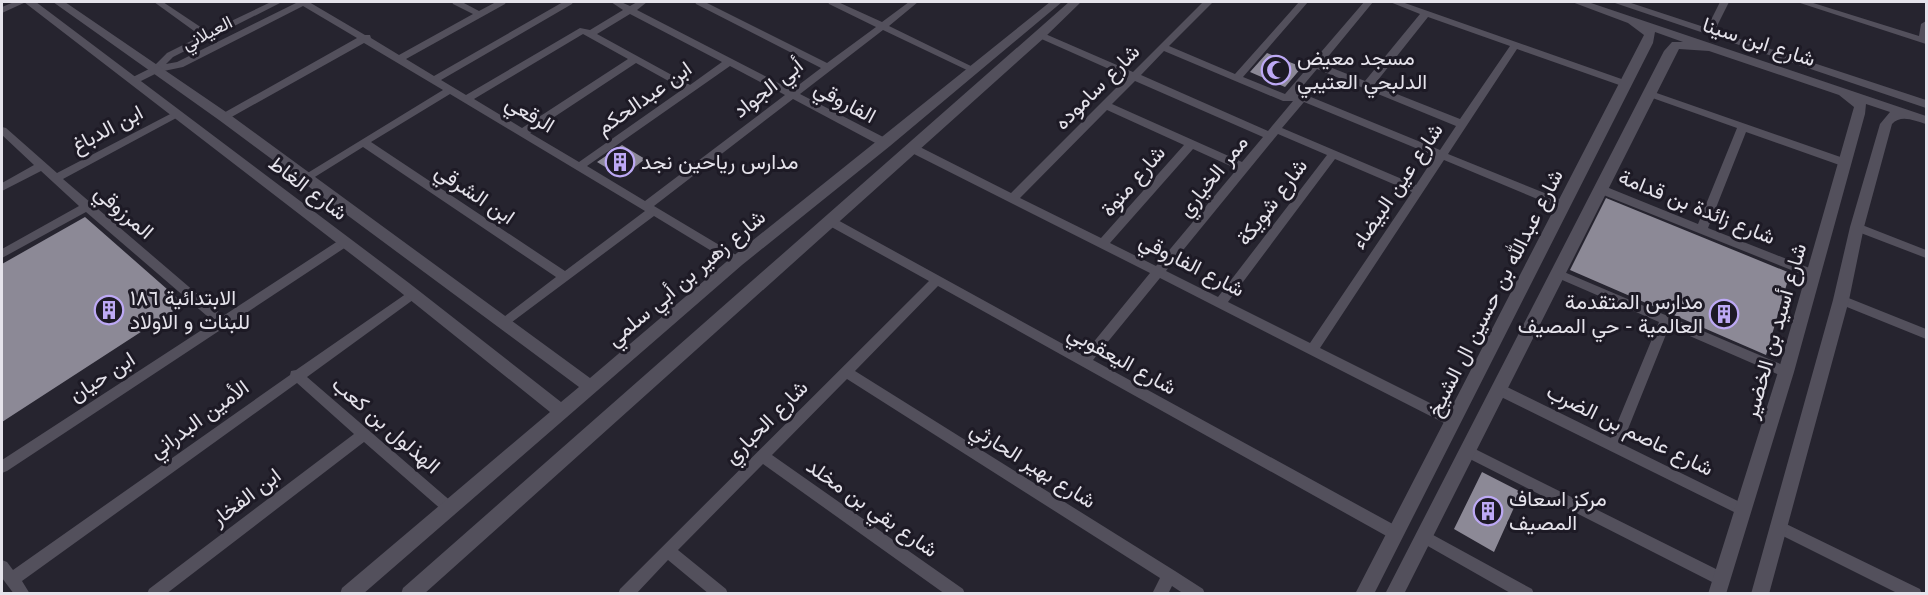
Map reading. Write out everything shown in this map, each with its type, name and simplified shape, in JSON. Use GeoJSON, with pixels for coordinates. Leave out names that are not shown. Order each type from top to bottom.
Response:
{"type":"FeatureCollection","features":[{"type":"Feature","properties":{"kind":"street"},"geometry":{"type":"LineString","coordinates":[[2,10],[21,2]]}},
{"type":"Feature","properties":{"kind":"street","name":"شارع الغاط"},"geometry":{"type":"LineString","coordinates":[[29,2],[345,242],[560,410]]}},
{"type":"Feature","properties":{"kind":"street","name":"شارع الغاط"},"geometry":{"type":"LineString","coordinates":[[58,2],[224,117],[590,386]]}},
{"type":"Feature","properties":{"kind":"street"},"geometry":{"type":"LineString","coordinates":[[158,2],[207,36]]}},
{"type":"Feature","properties":{"kind":"street"},"geometry":{"type":"LineString","coordinates":[[133,81],[156,69],[170,55],[277,2]]}},
{"type":"Feature","properties":{"kind":"street","name":"العيلاني"},"geometry":{"type":"LineString","coordinates":[[156,69],[180,66],[304,2]]}},
{"type":"Feature","properties":{"kind":"street","name":"الرقعي"},"geometry":{"type":"LineString","coordinates":[[304,2],[737,261]]}},
{"type":"Feature","properties":{"kind":"street"},"geometry":{"type":"LineString","coordinates":[[456,2],[479,14]]}},
{"type":"Feature","properties":{"kind":"street"},"geometry":{"type":"LineString","coordinates":[[400,58],[502,2]]}},
{"type":"Feature","properties":{"kind":"street"},"geometry":{"type":"LineString","coordinates":[[435,79],[569,2]]}},
{"type":"Feature","properties":{"kind":"street","name":"الفاروقي"},"geometry":{"type":"LineString","coordinates":[[615,2],[885,143]]}},
{"type":"Feature","properties":{"kind":"street"},"geometry":{"type":"LineString","coordinates":[[467,99],[643,2]]}},
{"type":"Feature","properties":{"kind":"street"},"geometry":{"type":"LineString","coordinates":[[700,2],[827,67]]}},
{"type":"Feature","properties":{"kind":"street"},"geometry":{"type":"LineString","coordinates":[[832,2],[972,69]]}},
{"type":"Feature","properties":{"kind":"street","name":"أبي الجواد"},"geometry":{"type":"LineString","coordinates":[[504,323],[565,277],[792,94],[914,2]]}},
{"type":"Feature","properties":{"kind":"street","name":"شارع زهير بن أبي سلمي"},"geometry":{"type":"LineString","coordinates":[[350,594],[560,410],[737,261],[1056,2]]}},
{"type":"Feature","properties":{"kind":"street"},"geometry":{"type":"LineString","coordinates":[[410,594],[1075,2]]}},
{"type":"Feature","properties":{"kind":"street","name":"شارع ساموده"},"geometry":{"type":"LineString","coordinates":[[1013,198],[1208,2]]}},
{"type":"Feature","properties":{"kind":"street"},"geometry":{"type":"LineString","coordinates":[[1236,78],[1305,2]]}},
{"type":"Feature","properties":{"kind":"street"},"geometry":{"type":"LineString","coordinates":[[1287,99],[1368,2]]}},
{"type":"Feature","properties":{"kind":"street"},"geometry":{"type":"LineString","coordinates":[[1395,2],[1626,84]]}},
{"type":"Feature","properties":{"kind":"street","name":"شارع ابن سينا"},"geometry":{"type":"LineString","coordinates":[[1578,2],[1926,104]]}},
{"type":"Feature","properties":{"kind":"street","name":"شارع ابن سينا"},"geometry":{"type":"LineString","coordinates":[[1618,2],[1838,89],[1921,118]]}},
{"type":"Feature","properties":{"kind":"street"},"geometry":{"type":"LineString","coordinates":[[1395,594],[1670,51],[1676,45],[1710,39],[1724,2]]}},
{"type":"Feature","properties":{"kind":"street"},"geometry":{"type":"LineString","coordinates":[[1802,2],[1925,40],[1926,24]]}},
{"type":"Feature","properties":{"kind":"street"},"geometry":{"type":"LineString","coordinates":[[1367,86],[1426,13]]}},
{"type":"Feature","properties":{"kind":"street"},"geometry":{"type":"LineString","coordinates":[[1630,19],[1648,30],[1650,35],[1647,42]]}},
{"type":"Feature","properties":{"kind":"street"},"geometry":{"type":"LineString","coordinates":[[587,32],[690,89]]}},
{"type":"Feature","properties":{"kind":"street"},"geometry":{"type":"LineString","coordinates":[[1040,35],[1133,76],[1273,133],[1333,154],[1418,190]]}},
{"type":"Feature","properties":{"kind":"street"},"geometry":{"type":"LineString","coordinates":[[224,117],[366,37]]}},
{"type":"Feature","properties":{"kind":"street"},"geometry":{"type":"LineString","coordinates":[[1647,42],[1655,39],[1661,40],[1667,44],[1670,51]]}},
{"type":"Feature","properties":{"kind":"street","name":"شارع عبدالله بن حسين ال الشيخ"},"geometry":{"type":"LineString","coordinates":[[1364,594],[1647,42]]}},
{"type":"Feature","properties":{"kind":"street","name":"شارع عين البيضاء"},"geometry":{"type":"LineString","coordinates":[[1312,350],[1515,45]]}},
{"type":"Feature","properties":{"kind":"street"},"geometry":{"type":"LineString","coordinates":[[1162,47],[1287,99],[1302,98],[1563,206]]}},
{"type":"Feature","properties":{"kind":"street"},"geometry":{"type":"LineString","coordinates":[[523,132],[635,59]]}},
{"type":"Feature","properties":{"kind":"street","name":"ابن عبدالحكم"},"geometry":{"type":"LineString","coordinates":[[580,166],[730,61]]}},
{"type":"Feature","properties":{"kind":"street"},"geometry":{"type":"LineString","coordinates":[[1316,65],[1462,124]]}},
{"type":"Feature","properties":{"kind":"street"},"geometry":{"type":"LineString","coordinates":[[306,177],[451,89]]}},
{"type":"Feature","properties":{"kind":"street"},"geometry":{"type":"LineString","coordinates":[[1838,89],[1854,98],[1861,106],[1859,114]]}},
{"type":"Feature","properties":{"kind":"street"},"geometry":{"type":"LineString","coordinates":[[1648,93],[1845,163]]}},
{"type":"Feature","properties":{"kind":"street","name":"ممر الخياري"},"geometry":{"type":"LineString","coordinates":[[1084,362],[1160,273],[1302,98]]}},
{"type":"Feature","properties":{"kind":"street"},"geometry":{"type":"LineString","coordinates":[[1105,105],[1245,168]]}},
{"type":"Feature","properties":{"kind":"street"},"geometry":{"type":"LineString","coordinates":[[1859,114],[1866,110],[1874,111],[1882,115],[1886,123]]}},
{"type":"Feature","properties":{"kind":"street","name":"ابن الدباغ"},"geometry":{"type":"LineString","coordinates":[[57,178],[176,114]]}},
{"type":"Feature","properties":{"kind":"street","name":"شارع أسيد بن الخضير"},"geometry":{"type":"LineString","coordinates":[[1719,586],[1786,372],[1859,114]]}},
{"type":"Feature","properties":{"kind":"street"},"geometry":{"type":"LineString","coordinates":[[1760,594],[1841,300],[1857,227],[1886,123],[1889,117],[1896,114],[1921,118]]}},
{"type":"Feature","properties":{"kind":"street"},"geometry":{"type":"LineString","coordinates":[[1702,229],[1743,127]]}},
{"type":"Feature","properties":{"kind":"street","name":"المرزوقي"},"geometry":{"type":"LineString","coordinates":[[2,130],[87,207],[222,322]]}},
{"type":"Feature","properties":{"kind":"street","name":"ابن الشرقي"},"geometry":{"type":"LineString","coordinates":[[363,142],[565,277]]}},
{"type":"Feature","properties":{"kind":"street","name":"شارع منوة"},"geometry":{"type":"LineString","coordinates":[[1103,244],[1191,144]]}},
{"type":"Feature","properties":{"kind":"street","name":"شارع الفاروقي"},"geometry":{"type":"LineString","coordinates":[[912,148],[1452,421]]}},
{"type":"Feature","properties":{"kind":"street","name":"شارع شويكة"},"geometry":{"type":"LineString","coordinates":[[1220,303],[1333,154]]}},
{"type":"Feature","properties":{"kind":"street"},"geometry":{"type":"LineString","coordinates":[[2,187],[42,166]]}},
{"type":"Feature","properties":{"kind":"street","name":"شارع زائدة بن قدامة"},"geometry":{"type":"LineString","coordinates":[[1600,189],[1814,274]]}},
{"type":"Feature","properties":{"kind":"street"},"geometry":{"type":"LineString","coordinates":[[2,254],[87,207]]}},
{"type":"Feature","properties":{"kind":"street","name":"شارع اليعقوبي"},"geometry":{"type":"LineString","coordinates":[[830,221],[1395,533]]}},
{"type":"Feature","properties":{"kind":"street"},"geometry":{"type":"LineString","coordinates":[[1857,227],[1926,254]]}},
{"type":"Feature","properties":{"kind":"street","name":"ابن حيان"},"geometry":{"type":"LineString","coordinates":[[2,467],[345,242]]}},
{"type":"Feature","properties":{"kind":"street"},"geometry":{"type":"LineString","coordinates":[[1557,273],[1786,372]]}},
{"type":"Feature","properties":{"kind":"street","name":"شارع الحباري"},"geometry":{"type":"LineString","coordinates":[[625,594],[937,280]]}},
{"type":"Feature","properties":{"kind":"street","name":"الأمين البدراني"},"geometry":{"type":"LineString","coordinates":[[12,579],[412,294]]}},
{"type":"Feature","properties":{"kind":"street"},"geometry":{"type":"LineString","coordinates":[[1841,300],[1926,334]]}},
{"type":"Feature","properties":{"kind":"street"},"geometry":{"type":"LineString","coordinates":[[1614,446],[1666,320]]}},
{"type":"Feature","properties":{"kind":"street","name":"شارع بهير الحارثي"},"geometry":{"type":"LineString","coordinates":[[846,372],[1198,594]]}},
{"type":"Feature","properties":{"kind":"street","name":"الهذلول بن كعب"},"geometry":{"type":"LineString","coordinates":[[296,375],[448,507]]}},
{"type":"Feature","properties":{"kind":"street","name":"شارع عاصم بن الضرب"},"geometry":{"type":"LineString","coordinates":[[1498,389],[1743,510]]}},
{"type":"Feature","properties":{"kind":"street","name":"ابن الفخار"},"geometry":{"type":"LineString","coordinates":[[154,594],[364,434]]}},
{"type":"Feature","properties":{"kind":"street"},"geometry":{"type":"LineString","coordinates":[[1467,451],[1719,586]]}},
{"type":"Feature","properties":{"kind":"street","name":"شارع بقي بن مخلد"},"geometry":{"type":"LineString","coordinates":[[762,456],[958,594]]}},
{"type":"Feature","properties":{"kind":"street"},"geometry":{"type":"LineString","coordinates":[[1778,526],[1915,594]]}},
{"type":"Feature","properties":{"kind":"street"},"geometry":{"type":"LineString","coordinates":[[1424,536],[1527,594]]}},
{"type":"Feature","properties":{"kind":"street"},"geometry":{"type":"LineString","coordinates":[[668,551],[721,594]]}},
{"type":"Feature","properties":{"kind":"street"},"geometry":{"type":"LineString","coordinates":[[2,567],[23,594]]}},
{"type":"Feature","properties":{"kind":"street"},"geometry":{"type":"LineString","coordinates":[[1159,594],[1170,576]]}},
{"type":"Feature","properties":{"kind":"building","name":"مسجد معيض الدلبحي العتيبي"},"geometry":{"type":"Polygon","coordinates":[[[1267,53],[1302,67],[1285,87],[1250,72],[1267,53]]]}},
{"type":"Feature","properties":{"kind":"building","name":"مدارس رياحين نجد"},"geometry":{"type":"Polygon","coordinates":[[[622,145],[645,159],[622,177],[597,162],[622,145]]]}},
{"type":"Feature","properties":{"kind":"building","name":"مدارس المتقدمة العالمية - حي المصيف"},"geometry":{"type":"Polygon","coordinates":[[[1606,198],[1790,273],[1766,355],[1570,270],[1606,198]]]}},
{"type":"Feature","properties":{"kind":"building"},"geometry":{"type":"Polygon","coordinates":[[[85,217],[184,304],[2,422],[2,264],[85,217]]]}},
{"type":"Feature","properties":{"kind":"building","name":"مركز اسعاف المصيف"},"geometry":{"type":"Polygon","coordinates":[[[1482,472],[1521,492],[1494,552],[1454,529],[1482,472]]]}},
{"type":"Feature","properties":{"kind":"place","name":"مسجد معيض الدلبحي العتيبي"},"geometry":{"type":"Point","coordinates":[1276,70]}},
{"type":"Feature","properties":{"kind":"place","name":"مدارس رياحين نجد"},"geometry":{"type":"Point","coordinates":[620,162]}},
{"type":"Feature","properties":{"kind":"place","name":"الابتدائية ١٨٦ للبنات و الاولاد"},"geometry":{"type":"Point","coordinates":[109,310]}},
{"type":"Feature","properties":{"kind":"place","name":"مدارس المتقدمة العالمية - حي المصيف"},"geometry":{"type":"Point","coordinates":[1724,314]}},
{"type":"Feature","properties":{"kind":"place","name":"مركز اسعاف المصيف"},"geometry":{"type":"Point","coordinates":[1488,511]}}]}
